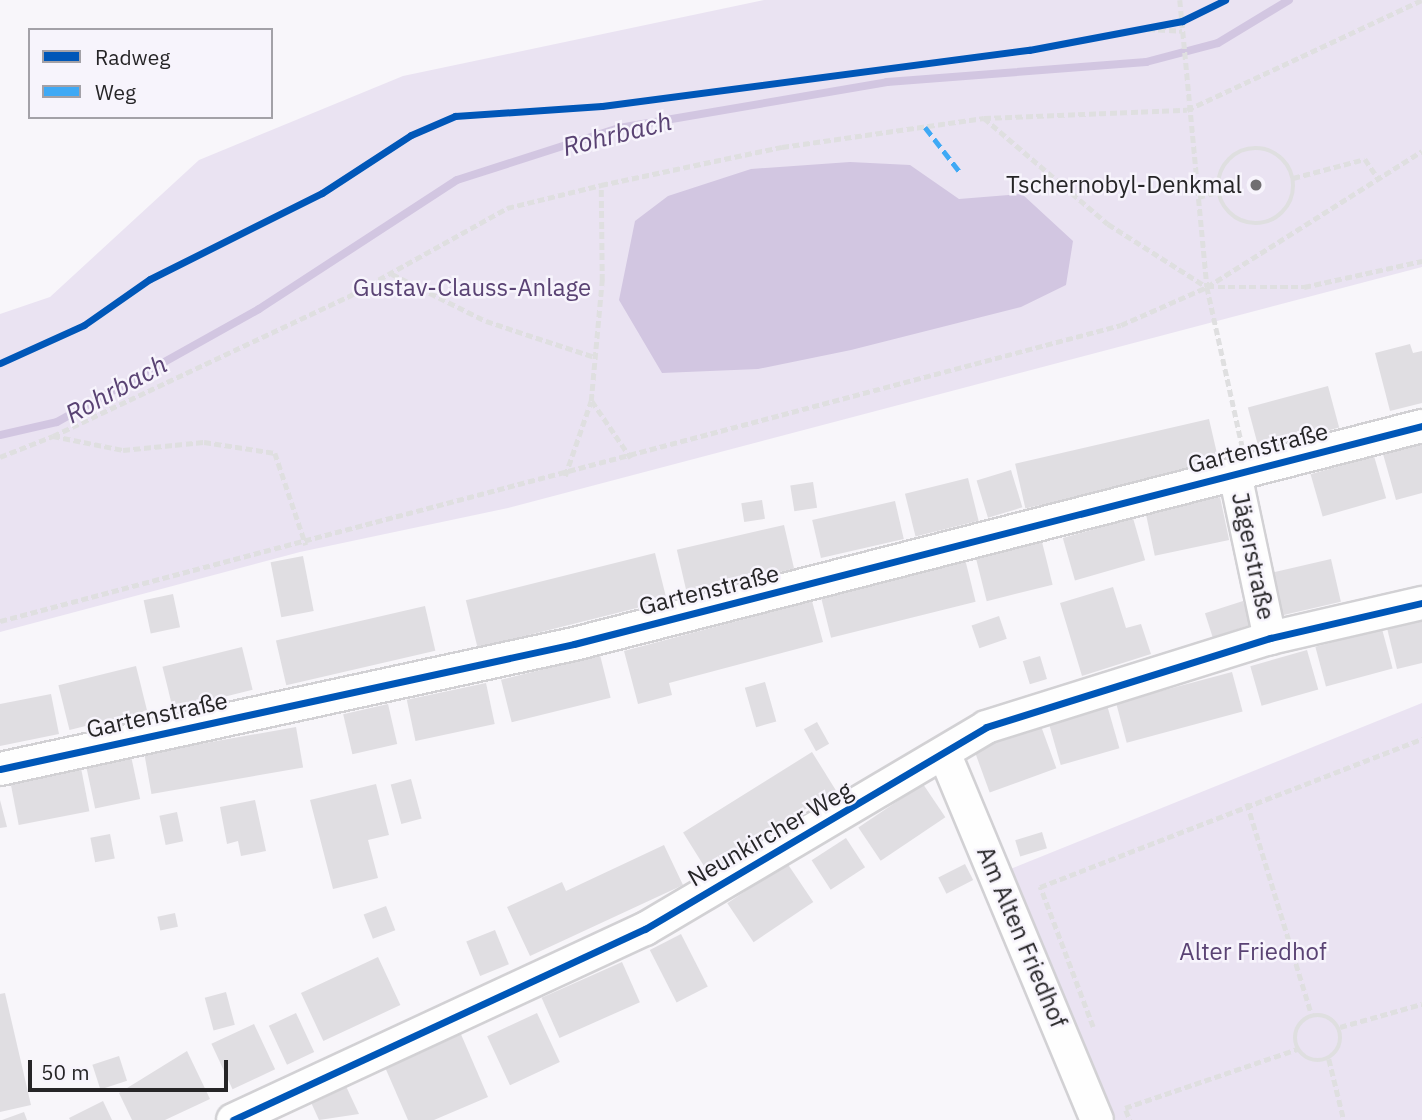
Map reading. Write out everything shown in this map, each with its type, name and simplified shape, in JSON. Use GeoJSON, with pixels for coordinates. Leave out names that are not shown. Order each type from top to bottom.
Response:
{"type":"FeatureCollection","features":[{"type":"Feature","properties":{"kind":"street","name":"Gartenstraße"},"geometry":{"type":"LineString","coordinates":[[0,769],[574,644],[1422,426]]}},
{"type":"Feature","properties":{"kind":"street","name":"Jägerstraße"},"geometry":{"type":"LineString","coordinates":[[1242,472],[1270,638]]}},
{"type":"Feature","properties":{"kind":"street","name":"Neunkircher Weg"},"geometry":{"type":"LineString","coordinates":[[233,1120],[645,929],[945,755],[986,727],[1270,638],[1422,603]]}},
{"type":"Feature","properties":{"kind":"street","name":"Am Alten Friedhof"},"geometry":{"type":"LineString","coordinates":[[945,755],[1111,1114]]}},
{"type":"Feature","properties":{"kind":"path"},"geometry":{"type":"LineString","coordinates":[[1180,0],[1184,81],[1207,287],[1242,472]]}},
{"type":"Feature","properties":{"kind":"path"},"geometry":{"type":"LineString","coordinates":[[0,457],[53,436],[392,273],[507,208],[782,147],[984,118],[1187,110],[1422,1]]}},
{"type":"Feature","properties":{"kind":"path"},"geometry":{"type":"LineString","coordinates":[[1148,29],[1182,32]]}},
{"type":"Feature","properties":{"kind":"path"},"geometry":{"type":"LineString","coordinates":[[984,118],[1108,224],[1207,287],[1304,288],[1422,261]]}},
{"type":"Feature","properties":{"kind":"path"},"geometry":{"type":"LineString","coordinates":[[1244,150],[1279,156],[1293,178],[1286,209],[1265,223],[1230,215],[1218,192],[1224,164],[1244,150]]}},
{"type":"Feature","properties":{"kind":"path"},"geometry":{"type":"LineString","coordinates":[[0,621],[306,545],[1121,326],[1207,287],[1422,151]]}},
{"type":"Feature","properties":{"kind":"path"},"geometry":{"type":"LineString","coordinates":[[1293,178],[1365,159],[1378,177]]}},
{"type":"Feature","properties":{"kind":"path"},"geometry":{"type":"LineString","coordinates":[[564,477],[592,401],[601,185]]}},
{"type":"Feature","properties":{"kind":"path"},"geometry":{"type":"LineString","coordinates":[[1198,197],[1218,192]]}},
{"type":"Feature","properties":{"kind":"path"},"geometry":{"type":"LineString","coordinates":[[392,273],[486,321],[595,358]]}},
{"type":"Feature","properties":{"kind":"path"},"geometry":{"type":"LineString","coordinates":[[592,401],[631,458]]}},
{"type":"Feature","properties":{"kind":"path"},"geometry":{"type":"LineString","coordinates":[[53,436],[123,450],[204,442],[275,453],[306,545]]}},
{"type":"Feature","properties":{"kind":"path"},"geometry":{"type":"LineString","coordinates":[[1098,1043],[1040,887],[1247,803],[1422,740]]}},
{"type":"Feature","properties":{"kind":"path"},"geometry":{"type":"LineString","coordinates":[[1247,803],[1312,1015]]}},
{"type":"Feature","properties":{"kind":"path"},"geometry":{"type":"LineString","coordinates":[[1340,1027],[1422,1004]]}},
{"type":"Feature","properties":{"kind":"path"},"geometry":{"type":"LineString","coordinates":[[1312,1015],[1326,1015],[1340,1027],[1341,1045],[1329,1059],[1311,1060],[1297,1049],[1296,1030],[1312,1015]]}},
{"type":"Feature","properties":{"kind":"path"},"geometry":{"type":"LineString","coordinates":[[1111,1114],[1297,1049]]}},
{"type":"Feature","properties":{"kind":"path"},"geometry":{"type":"LineString","coordinates":[[1329,1059],[1344,1120]]}},
{"type":"Feature","properties":{"kind":"path"},"geometry":{"type":"LineString","coordinates":[[1111,1114],[1121,1098]]}},
{"type":"Feature","properties":{"kind":"path"},"geometry":{"type":"LineString","coordinates":[[1111,1114],[1130,1120]]}},
{"type":"Feature","properties":{"kind":"green space","name":"Gustav-Clauss-Anlage"},"geometry":{"type":"Polygon","coordinates":[[[764,0],[1422,0],[1422,267],[508,508],[300,552],[0,632],[0,314],[50,297],[199,160],[403,76],[764,0]]]}},
{"type":"Feature","properties":{"kind":"green space","name":"Alter Friedhof"},"geometry":{"type":"Polygon","coordinates":[[[1422,703],[1422,1120],[1100,1120],[1008,870],[1422,703]]]}},
{"type":"Feature","properties":{"kind":"shaded area"},"geometry":{"type":"Polygon","coordinates":[[[850,162],[910,165],[959,199],[1022,194],[1073,241],[1066,285],[1021,307],[851,350],[758,369],[662,373],[619,300],[635,221],[668,196],[751,169],[850,162]]]}},
{"type":"Feature","properties":{"kind":"building"},"geometry":{"type":"Polygon","coordinates":[[[1410,344],[1413,353],[1422,351],[1422,403],[1390,411],[1375,353],[1410,344]]]}},
{"type":"Feature","properties":{"kind":"building"},"geometry":{"type":"Polygon","coordinates":[[[1328,386],[1339,428],[1259,449],[1248,407],[1328,386]]]}},
{"type":"Feature","properties":{"kind":"building"},"geometry":{"type":"Polygon","coordinates":[[[1209,419],[1219,464],[1025,509],[1015,464],[1209,419]]]}},
{"type":"Feature","properties":{"kind":"building"},"geometry":{"type":"Polygon","coordinates":[[[1422,442],[1422,493],[1396,500],[1383,454],[1422,442]]]}},
{"type":"Feature","properties":{"kind":"building"},"geometry":{"type":"Polygon","coordinates":[[[1374,456],[1386,498],[1323,516],[1311,474],[1374,456]]]}},
{"type":"Feature","properties":{"kind":"building"},"geometry":{"type":"Polygon","coordinates":[[[1011,470],[1022,507],[988,518],[977,481],[1011,470]]]}},
{"type":"Feature","properties":{"kind":"building"},"geometry":{"type":"Polygon","coordinates":[[[968,478],[979,521],[916,536],[905,494],[968,478]]]}},
{"type":"Feature","properties":{"kind":"building"},"geometry":{"type":"Polygon","coordinates":[[[813,482],[817,508],[794,511],[790,486],[813,482]]]}},
{"type":"Feature","properties":{"kind":"building"},"geometry":{"type":"Polygon","coordinates":[[[1220,497],[1229,540],[1155,556],[1146,513],[1220,497]]]}},
{"type":"Feature","properties":{"kind":"building"},"geometry":{"type":"Polygon","coordinates":[[[762,500],[765,519],[744,522],[741,503],[762,500]]]}},
{"type":"Feature","properties":{"kind":"building"},"geometry":{"type":"Polygon","coordinates":[[[895,501],[904,539],[821,558],[812,520],[895,501]]]}},
{"type":"Feature","properties":{"kind":"building"},"geometry":{"type":"Polygon","coordinates":[[[1133,518],[1145,560],[1075,580],[1063,538],[1133,518]]]}},
{"type":"Feature","properties":{"kind":"building"},"geometry":{"type":"Polygon","coordinates":[[[784,525],[794,569],[687,594],[677,550],[784,525]]]}},
{"type":"Feature","properties":{"kind":"building"},"geometry":{"type":"Polygon","coordinates":[[[1042,542],[1053,585],[987,601],[976,558],[1042,542]]]}},
{"type":"Feature","properties":{"kind":"building"},"geometry":{"type":"Polygon","coordinates":[[[655,553],[667,601],[478,648],[466,600],[655,553]]]}},
{"type":"Feature","properties":{"kind":"building"},"geometry":{"type":"Polygon","coordinates":[[[303,556],[314,611],[281,617],[271,562],[303,556]]]}},
{"type":"Feature","properties":{"kind":"building"},"geometry":{"type":"Polygon","coordinates":[[[965,559],[976,602],[831,638],[820,595],[965,559]]]}},
{"type":"Feature","properties":{"kind":"building"},"geometry":{"type":"Polygon","coordinates":[[[1331,559],[1341,602],[1281,616],[1272,573],[1331,559]]]}},
{"type":"Feature","properties":{"kind":"building"},"geometry":{"type":"Polygon","coordinates":[[[1113,587],[1126,628],[1141,624],[1151,654],[1082,676],[1060,603],[1113,587]]]}},
{"type":"Feature","properties":{"kind":"building"},"geometry":{"type":"Polygon","coordinates":[[[173,594],[180,627],[151,633],[144,600],[173,594]]]}},
{"type":"Feature","properties":{"kind":"building"},"geometry":{"type":"Polygon","coordinates":[[[812,601],[823,642],[669,683],[672,695],[638,704],[624,651],[812,601]]]}},
{"type":"Feature","properties":{"kind":"building"},"geometry":{"type":"Polygon","coordinates":[[[1243,601],[1251,625],[1213,637],[1205,613],[1243,601]]]}},
{"type":"Feature","properties":{"kind":"building"},"geometry":{"type":"Polygon","coordinates":[[[425,606],[435,651],[286,685],[276,640],[425,606]]]}},
{"type":"Feature","properties":{"kind":"building"},"geometry":{"type":"Polygon","coordinates":[[[999,616],[1007,639],[979,648],[972,625],[999,616]]]}},
{"type":"Feature","properties":{"kind":"building"},"geometry":{"type":"Polygon","coordinates":[[[1422,620],[1422,663],[1397,669],[1387,628],[1422,620]]]}},
{"type":"Feature","properties":{"kind":"building"},"geometry":{"type":"Polygon","coordinates":[[[1382,629],[1393,669],[1326,686],[1315,647],[1382,629]]]}},
{"type":"Feature","properties":{"kind":"building"},"geometry":{"type":"Polygon","coordinates":[[[242,647],[253,690],[173,710],[162,667],[242,647]]]}},
{"type":"Feature","properties":{"kind":"building"},"geometry":{"type":"Polygon","coordinates":[[[1307,650],[1318,689],[1262,706],[1250,666],[1307,650]]]}},
{"type":"Feature","properties":{"kind":"building"},"geometry":{"type":"Polygon","coordinates":[[[600,655],[611,698],[512,722],[501,680],[600,655]]]}},
{"type":"Feature","properties":{"kind":"building"},"geometry":{"type":"Polygon","coordinates":[[[1040,656],[1047,679],[1030,684],[1023,661],[1040,656]]]}},
{"type":"Feature","properties":{"kind":"building"},"geometry":{"type":"Polygon","coordinates":[[[136,666],[147,711],[70,730],[58,685],[136,666]]]}},
{"type":"Feature","properties":{"kind":"building"},"geometry":{"type":"Polygon","coordinates":[[[1232,672],[1243,712],[1127,743],[1116,703],[1232,672]]]}},
{"type":"Feature","properties":{"kind":"building"},"geometry":{"type":"Polygon","coordinates":[[[765,682],[776,721],[756,727],[745,688],[765,682]]]}},
{"type":"Feature","properties":{"kind":"building"},"geometry":{"type":"Polygon","coordinates":[[[486,683],[495,724],[416,741],[407,700],[486,683]]]}},
{"type":"Feature","properties":{"kind":"building"},"geometry":{"type":"Polygon","coordinates":[[[51,694],[59,734],[0,746],[0,704],[51,694]]]}},
{"type":"Feature","properties":{"kind":"building"},"geometry":{"type":"Polygon","coordinates":[[[388,704],[397,744],[352,754],[343,714],[388,704]]]}},
{"type":"Feature","properties":{"kind":"building"},"geometry":{"type":"Polygon","coordinates":[[[1107,705],[1119,748],[1061,765],[1048,722],[1107,705]]]}},
{"type":"Feature","properties":{"kind":"building"},"geometry":{"type":"Polygon","coordinates":[[[817,722],[829,744],[816,751],[804,729],[817,722]]]}},
{"type":"Feature","properties":{"kind":"building"},"geometry":{"type":"Polygon","coordinates":[[[1041,726],[1056,768],[990,793],[974,750],[1041,726]]]}},
{"type":"Feature","properties":{"kind":"building"},"geometry":{"type":"Polygon","coordinates":[[[296,727],[303,767],[151,794],[144,754],[296,727]]]}},
{"type":"Feature","properties":{"kind":"building"},"geometry":{"type":"Polygon","coordinates":[[[812,752],[836,790],[707,871],[683,833],[812,752]]]}},
{"type":"Feature","properties":{"kind":"building"},"geometry":{"type":"Polygon","coordinates":[[[131,756],[140,799],[95,809],[86,766],[131,756]]]}},
{"type":"Feature","properties":{"kind":"building"},"geometry":{"type":"Polygon","coordinates":[[[81,768],[89,811],[19,825],[10,782],[81,768]]]}},
{"type":"Feature","properties":{"kind":"building"},"geometry":{"type":"Polygon","coordinates":[[[411,779],[422,819],[401,824],[391,784],[411,779]]]}},
{"type":"Feature","properties":{"kind":"building"},"geometry":{"type":"Polygon","coordinates":[[[376,784],[389,835],[368,840],[378,878],[333,889],[310,800],[376,784]]]}},
{"type":"Feature","properties":{"kind":"building"},"geometry":{"type":"Polygon","coordinates":[[[923,784],[945,817],[881,861],[858,828],[923,784]]]}},
{"type":"Feature","properties":{"kind":"building"},"geometry":{"type":"Polygon","coordinates":[[[0,800],[7,827],[0,828],[0,800]]]}},
{"type":"Feature","properties":{"kind":"building"},"geometry":{"type":"Polygon","coordinates":[[[255,800],[266,851],[241,856],[238,841],[227,844],[220,807],[255,800]]]}},
{"type":"Feature","properties":{"kind":"building"},"geometry":{"type":"Polygon","coordinates":[[[177,812],[183,841],[166,845],[159,816],[177,812]]]}},
{"type":"Feature","properties":{"kind":"building"},"geometry":{"type":"Polygon","coordinates":[[[1042,832],[1047,848],[1020,856],[1015,840],[1042,832]]]}},
{"type":"Feature","properties":{"kind":"building"},"geometry":{"type":"Polygon","coordinates":[[[110,834],[115,859],[95,862],[90,838],[110,834]]]}},
{"type":"Feature","properties":{"kind":"building"},"geometry":{"type":"Polygon","coordinates":[[[846,838],[865,867],[831,890],[812,860],[846,838]]]}},
{"type":"Feature","properties":{"kind":"building"},"geometry":{"type":"Polygon","coordinates":[[[664,845],[683,885],[530,956],[507,907],[562,882],[566,891],[664,845]]]}},
{"type":"Feature","properties":{"kind":"building"},"geometry":{"type":"Polygon","coordinates":[[[787,863],[813,902],[754,942],[727,903],[787,863]]]}},
{"type":"Feature","properties":{"kind":"building"},"geometry":{"type":"Polygon","coordinates":[[[965,864],[973,880],[946,894],[938,878],[965,864]]]}},
{"type":"Feature","properties":{"kind":"building"},"geometry":{"type":"Polygon","coordinates":[[[386,906],[395,930],[373,939],[364,915],[386,906]]]}},
{"type":"Feature","properties":{"kind":"building"},"geometry":{"type":"Polygon","coordinates":[[[175,913],[178,927],[160,930],[157,917],[175,913]]]}},
{"type":"Feature","properties":{"kind":"building"},"geometry":{"type":"Polygon","coordinates":[[[495,930],[509,964],[480,976],[466,942],[495,930]]]}},
{"type":"Feature","properties":{"kind":"building"},"geometry":{"type":"Polygon","coordinates":[[[681,934],[708,987],[677,1002],[650,950],[681,934]]]}},
{"type":"Feature","properties":{"kind":"building"},"geometry":{"type":"Polygon","coordinates":[[[378,957],[400,1005],[323,1041],[301,993],[378,957]]]}},
{"type":"Feature","properties":{"kind":"building"},"geometry":{"type":"Polygon","coordinates":[[[622,962],[640,1002],[560,1038],[542,998],[622,962]]]}},
{"type":"Feature","properties":{"kind":"building"},"geometry":{"type":"Polygon","coordinates":[[[226,992],[235,1025],[214,1031],[205,998],[226,992]]]}},
{"type":"Feature","properties":{"kind":"building"},"geometry":{"type":"Polygon","coordinates":[[[5,993],[31,1105],[0,1112],[0,994],[5,993]]]}},
{"type":"Feature","properties":{"kind":"building"},"geometry":{"type":"Polygon","coordinates":[[[296,1013],[314,1052],[287,1065],[269,1026],[296,1013]]]}},
{"type":"Feature","properties":{"kind":"building"},"geometry":{"type":"Polygon","coordinates":[[[537,1013],[560,1062],[510,1085],[487,1036],[537,1013]]]}},
{"type":"Feature","properties":{"kind":"building"},"geometry":{"type":"Polygon","coordinates":[[[254,1024],[275,1069],[233,1089],[211,1044],[254,1024]]]}},
{"type":"Feature","properties":{"kind":"building"},"geometry":{"type":"Polygon","coordinates":[[[460,1032],[488,1097],[434,1120],[408,1120],[384,1065],[460,1032]]]}},
{"type":"Feature","properties":{"kind":"building"},"geometry":{"type":"Polygon","coordinates":[[[187,1051],[210,1099],[165,1120],[132,1120],[119,1093],[187,1051]]]}},
{"type":"Feature","properties":{"kind":"building"},"geometry":{"type":"Polygon","coordinates":[[[119,1056],[127,1081],[100,1089],[92,1065],[119,1056]]]}},
{"type":"Feature","properties":{"kind":"building"},"geometry":{"type":"Polygon","coordinates":[[[344,1082],[359,1114],[319,1120],[309,1098],[344,1082]]]}},
{"type":"Feature","properties":{"kind":"building"},"geometry":{"type":"Polygon","coordinates":[[[103,1101],[112,1120],[70,1120],[69,1118],[103,1101]]]}},
{"type":"Feature","properties":{"kind":"building"},"geometry":{"type":"Polygon","coordinates":[[[24,1112],[27,1120],[2,1120],[24,1112]]]}},
{"type":"Feature","properties":{"kind":"waterway","name":"Rohrbach"},"geometry":{"type":"LineString","coordinates":[[0,435],[57,422],[259,309],[457,180],[619,128],[887,82],[1146,62],[1218,43],[1289,0]]}},
{"type":"Feature","properties":{"kind":"marked path"},"geometry":{"type":"LineString","coordinates":[[925,127],[959,171]]}},
{"type":"Feature","properties":{"kind":"cycle path"},"geometry":{"type":"LineString","coordinates":[[0,363],[84,325],[150,279],[322,193],[411,135],[455,116],[602,106],[1029,50],[1182,21],[1225,0]]}},
{"type":"Feature","properties":{"kind":"cycle path"},"geometry":{"type":"LineString","coordinates":[[0,769],[574,644],[1422,426]]}},
{"type":"Feature","properties":{"kind":"cycle path"},"geometry":{"type":"LineString","coordinates":[[233,1120],[645,929],[986,727],[1270,638],[1422,603]]}},
{"type":"Feature","properties":{"kind":"place","name":"Tschernobyl-Denkmal"},"geometry":{"type":"Point","coordinates":[1256,185]}}]}
